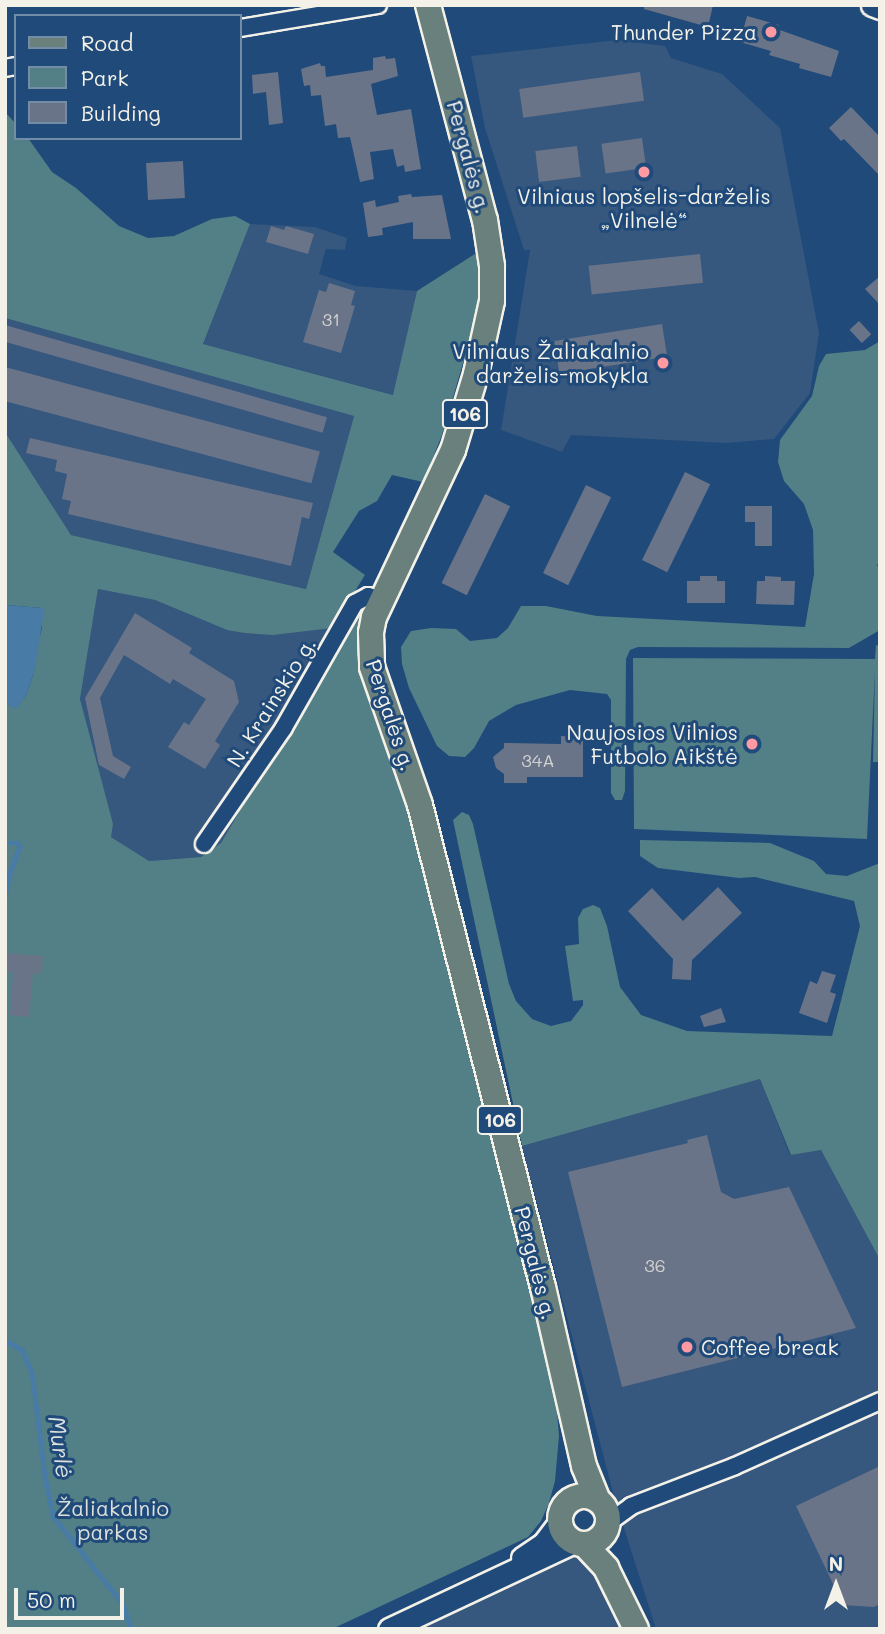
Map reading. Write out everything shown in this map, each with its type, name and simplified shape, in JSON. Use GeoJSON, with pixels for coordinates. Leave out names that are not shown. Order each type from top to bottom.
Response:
{"type":"FeatureCollection","features":[{"type":"Feature","properties":{"kind":"main road","name":"Pergalės g."},"geometry":{"type":"LineString","coordinates":[[428,5],[485,220],[492,266],[492,301],[476,374],[453,450],[381,599],[371,633],[372,667],[423,817],[577,1436],[603,1513],[631,1618]]}},
{"type":"Feature","properties":{"kind":"main road","name":"Pergalės g."},"geometry":{"type":"LineString","coordinates":[[570,1499],[577,1466],[577,1436]]}},
{"type":"Feature","properties":{"kind":"main road"},"geometry":{"type":"LineString","coordinates":[[584,1495],[603,1513],[597,1540],[572,1536],[561,1509],[570,1499],[584,1495]]}},
{"type":"Feature","properties":{"kind":"main road","name":"Pergalės g."},"geometry":{"type":"LineString","coordinates":[[572,1536],[606,1568],[631,1618]]}},
{"type":"Feature","properties":{"kind":"street"},"geometry":{"type":"LineString","coordinates":[[242,28],[378,5]]}},
{"type":"Feature","properties":{"kind":"street"},"geometry":{"type":"LineString","coordinates":[[872,5],[880,8]]}},
{"type":"Feature","properties":{"kind":"street","name":"N. Krainskio g."},"geometry":{"type":"LineString","coordinates":[[204,844],[283,729],[355,603],[368,596],[381,599]]}},
{"type":"Feature","properties":{"kind":"street"},"geometry":{"type":"LineString","coordinates":[[603,1513],[631,1506],[735,1466],[880,1401]]}},
{"type":"Feature","properties":{"kind":"street"},"geometry":{"type":"LineString","coordinates":[[389,1629],[479,1586],[572,1536]]}},
{"type":"Feature","properties":{"kind":"shaded area"},"geometry":{"type":"Polygon","coordinates":[[[617,40],[665,46],[671,58],[722,74],[780,128],[819,333],[810,393],[774,439],[726,443],[571,435],[562,452],[501,430],[530,250],[524,250],[485,128],[471,56],[617,40]]]}},
{"type":"Feature","properties":{"kind":"shaded area"},"geometry":{"type":"Polygon","coordinates":[[[250,224],[315,227],[347,238],[345,250],[326,249],[319,274],[356,286],[417,291],[394,395],[203,344],[250,224]]]}},
{"type":"Feature","properties":{"kind":"shaded area"},"geometry":{"type":"Polygon","coordinates":[[[5,318],[354,416],[306,589],[71,535],[5,432],[5,318]]]}},
{"type":"Feature","properties":{"kind":"shaded area"},"geometry":{"type":"Polygon","coordinates":[[[98,589],[155,600],[227,630],[355,615],[221,844],[201,857],[149,861],[111,837],[80,699],[98,589]]]}},
{"type":"Feature","properties":{"kind":"shaded area"},"geometry":{"type":"Polygon","coordinates":[[[5,605],[42,608],[44,612],[34,673],[26,695],[16,709],[5,703],[5,605]]]}},
{"type":"Feature","properties":{"kind":"shaded area"},"geometry":{"type":"Polygon","coordinates":[[[760,1079],[790,1155],[821,1150],[880,1260],[880,1629],[656,1629],[615,1500],[522,1146],[760,1079]]]}},
{"type":"Feature","properties":{"kind":"shaded area"},"geometry":{"type":"Polygon","coordinates":[[[576,1554],[594,1562],[619,1629],[413,1629],[576,1554]]]}},
{"type":"Feature","properties":{"kind":"green space","name":"Žaliakalnio parkas"},"geometry":{"type":"Polygon","coordinates":[[[5,112],[14,122],[14,140],[29,140],[52,172],[76,188],[119,226],[148,238],[174,236],[212,219],[235,216],[250,224],[203,344],[393,395],[417,291],[478,252],[481,288],[477,315],[442,435],[423,482],[392,475],[377,501],[359,511],[333,552],[365,575],[332,628],[273,635],[227,630],[155,600],[98,589],[80,699],[113,824],[111,837],[149,861],[201,857],[221,843],[355,615],[364,616],[363,673],[366,692],[395,766],[427,868],[556,1399],[559,1436],[555,1481],[549,1503],[541,1521],[528,1537],[332,1629],[5,1629],[5,703],[16,708],[26,695],[34,673],[35,654],[42,628],[42,608],[5,605],[5,432],[71,535],[306,589],[354,416],[5,318],[5,112]]]}},
{"type":"Feature","properties":{"kind":"green space"},"geometry":{"type":"Polygon","coordinates":[[[880,341],[880,560],[877,565],[880,571],[880,630],[849,648],[638,647],[630,650],[626,659],[625,791],[622,800],[615,800],[611,793],[611,700],[607,694],[570,690],[516,705],[489,721],[474,748],[465,757],[449,756],[437,746],[409,688],[402,664],[401,647],[411,631],[431,628],[456,629],[470,641],[497,638],[508,628],[521,606],[546,606],[597,616],[805,627],[814,574],[813,530],[804,504],[784,481],[778,462],[780,440],[812,396],[819,366],[826,354],[865,350],[880,341]]]}},
{"type":"Feature","properties":{"kind":"green space","name":"Naujosios Vilnios Futbolo Aikštė"},"geometry":{"type":"Polygon","coordinates":[[[876,645],[880,646],[880,762],[873,762],[875,670],[867,839],[634,829],[633,658],[875,659],[876,645]]]}},
{"type":"Feature","properties":{"kind":"green space"},"geometry":{"type":"Polygon","coordinates":[[[462,812],[469,815],[473,824],[509,984],[516,1001],[532,1019],[551,1026],[571,1021],[583,1005],[583,1000],[573,1001],[565,946],[579,944],[578,918],[583,909],[593,905],[600,908],[607,926],[620,987],[641,1015],[687,1031],[832,1036],[860,926],[854,901],[755,877],[739,878],[658,868],[640,856],[640,840],[770,843],[814,861],[826,874],[847,876],[880,863],[880,1260],[821,1150],[791,1155],[760,1079],[522,1146],[453,820],[462,812]]]}},
{"type":"Feature","properties":{"kind":"building"},"geometry":{"type":"Polygon","coordinates":[[[644,5],[713,5],[708,27],[644,9],[644,5]]]}},
{"type":"Feature","properties":{"kind":"building"},"geometry":{"type":"Polygon","coordinates":[[[747,16],[779,25],[777,29],[839,51],[831,77],[799,68],[800,64],[769,55],[771,51],[740,42],[747,16]]]}},
{"type":"Feature","properties":{"kind":"building"},"geometry":{"type":"Polygon","coordinates":[[[385,56],[386,59],[395,58],[398,76],[371,84],[377,115],[411,109],[421,169],[405,172],[404,165],[397,167],[393,149],[370,152],[374,179],[360,182],[350,137],[338,138],[336,124],[325,126],[321,95],[311,96],[310,85],[304,86],[301,69],[320,63],[325,66],[326,77],[373,70],[373,58],[385,56]]]}},
{"type":"Feature","properties":{"kind":"building"},"geometry":{"type":"Polygon","coordinates":[[[278,72],[283,123],[269,125],[266,92],[253,94],[252,75],[278,72]]]}},
{"type":"Feature","properties":{"kind":"building"},"geometry":{"type":"Polygon","coordinates":[[[640,72],[644,101],[523,118],[519,89],[640,72]]]}},
{"type":"Feature","properties":{"kind":"building"},"geometry":{"type":"Polygon","coordinates":[[[851,107],[880,137],[880,176],[844,139],[841,141],[829,128],[851,107]]]}},
{"type":"Feature","properties":{"kind":"building"},"geometry":{"type":"Polygon","coordinates":[[[642,138],[646,168],[606,173],[601,144],[642,138]]]}},
{"type":"Feature","properties":{"kind":"building"},"geometry":{"type":"Polygon","coordinates":[[[577,146],[581,177],[539,182],[535,151],[577,146]]]}},
{"type":"Feature","properties":{"kind":"building"},"geometry":{"type":"Polygon","coordinates":[[[183,161],[185,198],[148,200],[146,163],[183,161]]]}},
{"type":"Feature","properties":{"kind":"building"},"geometry":{"type":"Polygon","coordinates":[[[411,194],[412,197],[442,195],[451,239],[413,239],[413,222],[382,228],[383,235],[368,237],[363,203],[375,200],[376,207],[399,202],[398,196],[411,194]]]}},
{"type":"Feature","properties":{"kind":"building"},"geometry":{"type":"Polygon","coordinates":[[[271,226],[284,230],[286,226],[314,234],[308,254],[266,242],[271,226]]]}},
{"type":"Feature","properties":{"kind":"building"},"geometry":{"type":"Polygon","coordinates":[[[700,254],[703,283],[592,295],[589,266],[700,254]]]}},
{"type":"Feature","properties":{"kind":"building"},"geometry":{"type":"Polygon","coordinates":[[[880,276],[880,305],[865,289],[880,276]]]}},
{"type":"Feature","properties":{"kind":"building"},"geometry":{"type":"Polygon","coordinates":[[[329,283],[355,291],[351,305],[355,306],[341,353],[303,342],[319,290],[326,292],[329,283]]]}},
{"type":"Feature","properties":{"kind":"building"},"geometry":{"type":"Polygon","coordinates":[[[859,321],[871,334],[862,343],[849,330],[859,321]]]}},
{"type":"Feature","properties":{"kind":"building"},"geometry":{"type":"Polygon","coordinates":[[[662,324],[667,357],[560,374],[554,341],[662,324]]]}},
{"type":"Feature","properties":{"kind":"building"},"geometry":{"type":"Polygon","coordinates":[[[5,325],[327,417],[323,433],[5,342],[5,325]]]}},
{"type":"Feature","properties":{"kind":"building"},"geometry":{"type":"Polygon","coordinates":[[[5,367],[320,451],[311,483],[5,401],[5,367]]]}},
{"type":"Feature","properties":{"kind":"building"},"geometry":{"type":"Polygon","coordinates":[[[30,438],[313,503],[309,519],[302,517],[291,566],[68,514],[71,501],[62,499],[67,474],[55,471],[57,460],[26,453],[30,438]]]}},
{"type":"Feature","properties":{"kind":"building"},"geometry":{"type":"Polygon","coordinates":[[[685,472],[710,484],[667,572],[642,560],[685,472]]]}},
{"type":"Feature","properties":{"kind":"building"},"geometry":{"type":"Polygon","coordinates":[[[586,485],[611,497],[568,585],[543,573],[586,485]]]}},
{"type":"Feature","properties":{"kind":"building"},"geometry":{"type":"Polygon","coordinates":[[[485,494],[510,506],[467,595],[442,583],[485,494]]]}},
{"type":"Feature","properties":{"kind":"building"},"geometry":{"type":"Polygon","coordinates":[[[745,506],[772,506],[772,546],[755,546],[755,522],[745,522],[745,506]]]}},
{"type":"Feature","properties":{"kind":"building"},"geometry":{"type":"Polygon","coordinates":[[[700,576],[717,576],[717,581],[725,581],[725,603],[687,603],[687,581],[700,581],[700,576]]]}},
{"type":"Feature","properties":{"kind":"building"},"geometry":{"type":"Polygon","coordinates":[[[765,576],[781,577],[781,581],[795,581],[794,605],[756,604],[757,581],[765,581],[765,576]]]}},
{"type":"Feature","properties":{"kind":"building"},"geometry":{"type":"Polygon","coordinates":[[[135,613],[192,648],[189,653],[234,681],[239,702],[215,741],[220,745],[205,769],[168,747],[184,722],[189,725],[206,699],[173,679],[170,684],[124,655],[100,698],[113,756],[131,767],[124,779],[99,765],[85,698],[135,613]]]}},
{"type":"Feature","properties":{"kind":"building"},"geometry":{"type":"Polygon","coordinates":[[[561,736],[583,737],[583,777],[527,777],[527,783],[504,783],[504,774],[496,768],[493,757],[504,748],[504,743],[561,744],[561,736]]]}},
{"type":"Feature","properties":{"kind":"building"},"geometry":{"type":"Polygon","coordinates":[[[718,887],[742,913],[692,960],[691,980],[672,979],[673,959],[628,911],[652,888],[683,921],[718,887]]]}},
{"type":"Feature","properties":{"kind":"building"},"geometry":{"type":"Polygon","coordinates":[[[5,953],[43,956],[42,974],[33,973],[29,1017],[10,1015],[13,973],[5,972],[5,953]]]}},
{"type":"Feature","properties":{"kind":"building"},"geometry":{"type":"Polygon","coordinates":[[[822,971],[836,975],[830,992],[836,994],[827,1023],[799,1013],[810,981],[817,984],[822,971]]]}},
{"type":"Feature","properties":{"kind":"building"},"geometry":{"type":"Polygon","coordinates":[[[721,1008],[726,1022],[704,1027],[700,1016],[721,1008]]]}},
{"type":"Feature","properties":{"kind":"building"},"geometry":{"type":"Polygon","coordinates":[[[707,1135],[721,1192],[734,1199],[789,1187],[856,1328],[622,1387],[568,1172],[688,1143],[687,1140],[707,1135]]]}},
{"type":"Feature","properties":{"kind":"building"},"geometry":{"type":"Polygon","coordinates":[[[880,1466],[880,1604],[874,1607],[843,1605],[796,1506],[880,1466]]]}},
{"type":"Feature","properties":{"kind":"waterway","name":"Murlė"},"geometry":{"type":"LineString","coordinates":[[5,843],[18,843],[20,847],[5,896]]}},
{"type":"Feature","properties":{"kind":"waterway","name":"Murlė"},"geometry":{"type":"LineString","coordinates":[[5,1340],[22,1350],[32,1372],[45,1477],[53,1516],[123,1604],[131,1629]]}},
{"type":"Feature","properties":{"kind":"place","name":"Thunder Pizza"},"geometry":{"type":"Point","coordinates":[771,32]}},
{"type":"Feature","properties":{"kind":"place","name":"Vilniaus lopšelis-darželis „Vilnelė“"},"geometry":{"type":"Point","coordinates":[644,172]}},
{"type":"Feature","properties":{"kind":"place","name":"Vilniaus Žaliakalnio darželis-mokykla"},"geometry":{"type":"Point","coordinates":[663,363]}},
{"type":"Feature","properties":{"kind":"place","name":"Naujosios Vilnios Futbolo Aikštė"},"geometry":{"type":"Point","coordinates":[752,744]}},
{"type":"Feature","properties":{"kind":"place","name":"Coffee break"},"geometry":{"type":"Point","coordinates":[687,1347]}}]}
